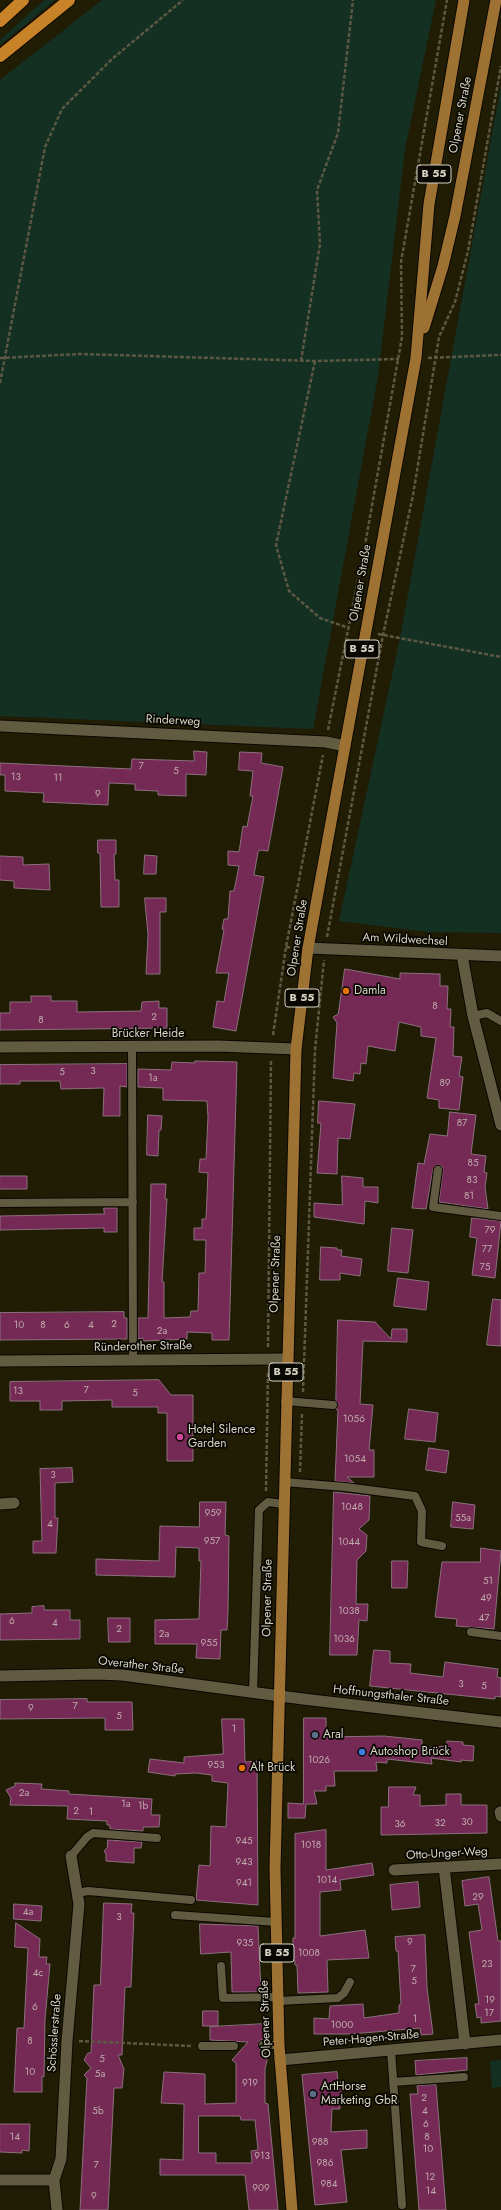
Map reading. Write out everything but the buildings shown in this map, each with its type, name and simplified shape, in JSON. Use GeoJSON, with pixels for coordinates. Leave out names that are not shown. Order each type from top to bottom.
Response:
{"type":"FeatureCollection","features":[{"type":"Feature","properties":{"kind":"highway"},"geometry":{"type":"LineString","coordinates":[[0,21],[23,0]]}},
{"type":"Feature","properties":{"kind":"highway"},"geometry":{"type":"LineString","coordinates":[[0,56],[69,0]]}},
{"type":"Feature","properties":{"kind":"main road","name":"Olpener Straße"},"geometry":{"type":"LineString","coordinates":[[292,2210],[279,2045],[274,1868],[286,1359],[296,1048],[308,948],[416,354],[429,204],[464,0]]}},
{"type":"Feature","properties":{"kind":"main road","name":"Olpener Straße"},"geometry":{"type":"LineString","coordinates":[[416,354],[443,266],[453,223],[496,0]]}},
{"type":"Feature","properties":{"kind":"street","name":"Rinderweg"},"geometry":{"type":"LineString","coordinates":[[0,726],[326,742],[345,746]]}},
{"type":"Feature","properties":{"kind":"street","name":"Am Wildwechsel"},"geometry":{"type":"LineString","coordinates":[[308,948],[501,956]]}},
{"type":"Feature","properties":{"kind":"street"},"geometry":{"type":"LineString","coordinates":[[462,955],[473,1016],[501,1125]]}},
{"type":"Feature","properties":{"kind":"street","name":"Brücker Heide"},"geometry":{"type":"LineString","coordinates":[[0,1047],[271,1046],[296,1048]]}},
{"type":"Feature","properties":{"kind":"street","name":"Ründerother Straße"},"geometry":{"type":"LineString","coordinates":[[0,1361],[286,1359]]}},
{"type":"Feature","properties":{"kind":"street"},"geometry":{"type":"LineString","coordinates":[[0,1504],[14,1503]]}},
{"type":"Feature","properties":{"kind":"street","name":"Overather Straße"},"geometry":{"type":"LineString","coordinates":[[0,1676],[96,1674],[122,1675],[279,1696]]}},
{"type":"Feature","properties":{"kind":"street","name":"Hoffnungsthaler Straße"},"geometry":{"type":"LineString","coordinates":[[279,1696],[501,1722]]}},
{"type":"Feature","properties":{"kind":"street","name":"Schösslerstraße"},"geometry":{"type":"LineString","coordinates":[[57,2210],[54,2180],[62,2159],[67,2041],[78,1904],[71,1856]]}},
{"type":"Feature","properties":{"kind":"street","name":"Otto-Unger-Weg"},"geometry":{"type":"LineString","coordinates":[[394,1870],[501,1864]]}},
{"type":"Feature","properties":{"kind":"street"},"geometry":{"type":"LineString","coordinates":[[444,1867],[465,2044]]}},
{"type":"Feature","properties":{"kind":"street","name":"Peter-Hagen-Straße"},"geometry":{"type":"LineString","coordinates":[[280,2060],[501,2040]]}},
{"type":"Feature","properties":{"kind":"street"},"geometry":{"type":"LineString","coordinates":[[0,2180],[54,2180]]}},
{"type":"Feature","properties":{"kind":"lane"},"geometry":{"type":"LineString","coordinates":[[473,1016],[487,1013],[501,1021]]}},
{"type":"Feature","properties":{"kind":"lane"},"geometry":{"type":"LineString","coordinates":[[132,1047],[133,1360]]}},
{"type":"Feature","properties":{"kind":"lane"},"geometry":{"type":"LineString","coordinates":[[438,1170],[433,1207],[501,1216]]}},
{"type":"Feature","properties":{"kind":"lane"},"geometry":{"type":"LineString","coordinates":[[0,1203],[133,1202]]}},
{"type":"Feature","properties":{"kind":"lane"},"geometry":{"type":"LineString","coordinates":[[286,1402],[333,1405]]}},
{"type":"Feature","properties":{"kind":"lane"},"geometry":{"type":"LineString","coordinates":[[284,1482],[416,1496],[422,1511],[421,1542],[442,1546]]}},
{"type":"Feature","properties":{"kind":"lane"},"geometry":{"type":"LineString","coordinates":[[253,1692],[259,1510],[268,1502],[283,1504]]}},
{"type":"Feature","properties":{"kind":"lane"},"geometry":{"type":"LineString","coordinates":[[471,1632],[501,1636]]}},
{"type":"Feature","properties":{"kind":"lane"},"geometry":{"type":"LineString","coordinates":[[71,1856],[87,1837],[93,1833],[158,1838]]}},
{"type":"Feature","properties":{"kind":"lane"},"geometry":{"type":"LineString","coordinates":[[77,1893],[88,1891],[192,1900]]}},
{"type":"Feature","properties":{"kind":"lane"},"geometry":{"type":"LineString","coordinates":[[175,1915],[276,1922]]}},
{"type":"Feature","properties":{"kind":"lane"},"geometry":{"type":"LineString","coordinates":[[221,1966],[223,1998],[338,1998],[344,1993],[350,1982]]}},
{"type":"Feature","properties":{"kind":"lane"},"geometry":{"type":"LineString","coordinates":[[263,2045],[279,2045]]}},
{"type":"Feature","properties":{"kind":"lane"},"geometry":{"type":"LineString","coordinates":[[202,2046],[234,2046]]}},
{"type":"Feature","properties":{"kind":"lane"},"geometry":{"type":"LineString","coordinates":[[391,2050],[402,2205]]}},
{"type":"Feature","properties":{"kind":"lane"},"geometry":{"type":"LineString","coordinates":[[393,2082],[464,2077]]}},
{"type":"Feature","properties":{"kind":"path"},"geometry":{"type":"LineString","coordinates":[[0,383],[6,358],[45,147],[62,109],[112,59],[183,0]]}},
{"type":"Feature","properties":{"kind":"path"},"geometry":{"type":"LineString","coordinates":[[301,361],[320,244],[317,190],[338,133],[353,0]]}},
{"type":"Feature","properties":{"kind":"path"},"geometry":{"type":"LineString","coordinates":[[271,1046],[286,947],[365,545],[402,337],[401,262],[447,0]]}},
{"type":"Feature","properties":{"kind":"path"},"geometry":{"type":"LineString","coordinates":[[300,1483],[315,1050],[325,949],[383,636],[413,494],[439,338],[455,302],[468,251],[501,66]]}},
{"type":"Feature","properties":{"kind":"path"},"geometry":{"type":"LineString","coordinates":[[0,358],[80,354],[315,362],[398,359],[416,354],[436,358],[501,356]]}},
{"type":"Feature","properties":{"kind":"path"},"geometry":{"type":"LineString","coordinates":[[315,362],[276,545],[289,591],[320,618],[348,628],[383,636],[501,657]]}},
{"type":"Feature","properties":{"kind":"path"},"geometry":{"type":"LineString","coordinates":[[67,2041],[202,2046]]}},
{"type":"Feature","properties":{"kind":"green space"},"geometry":{"type":"Polygon","coordinates":[[[44,0],[55,0],[0,45],[0,40],[44,0]]]}},
{"type":"Feature","properties":{"kind":"green space"},"geometry":{"type":"Polygon","coordinates":[[[102,0],[436,0],[405,149],[378,376],[313,729],[0,716],[0,80],[102,0]]]}},
{"type":"Feature","properties":{"kind":"green space"},"geometry":{"type":"Polygon","coordinates":[[[501,85],[501,933],[428,932],[339,921],[400,638],[501,85]]]}},
{"type":"Feature","properties":{"kind":"green space"},"geometry":{"type":"Polygon","coordinates":[[[501,2060],[501,2087],[492,2088],[490,2061],[501,2060]]]}},
{"type":"Feature","properties":{"kind":"place","name":"Damla"},"geometry":{"type":"Point","coordinates":[346,991]}},
{"type":"Feature","properties":{"kind":"place","name":"Hotel Silence Garden"},"geometry":{"type":"Point","coordinates":[180,1437]}},
{"type":"Feature","properties":{"kind":"place","name":"Aral"},"geometry":{"type":"Point","coordinates":[315,1735]}},
{"type":"Feature","properties":{"kind":"place","name":"Autoshop Brück"},"geometry":{"type":"Point","coordinates":[362,1752]}},
{"type":"Feature","properties":{"kind":"place","name":"Alt Brück"},"geometry":{"type":"Point","coordinates":[242,1768]}},
{"type":"Feature","properties":{"kind":"place","name":"ArtHorse Marketing GbR"},"geometry":{"type":"Point","coordinates":[313,2094]}}]}
